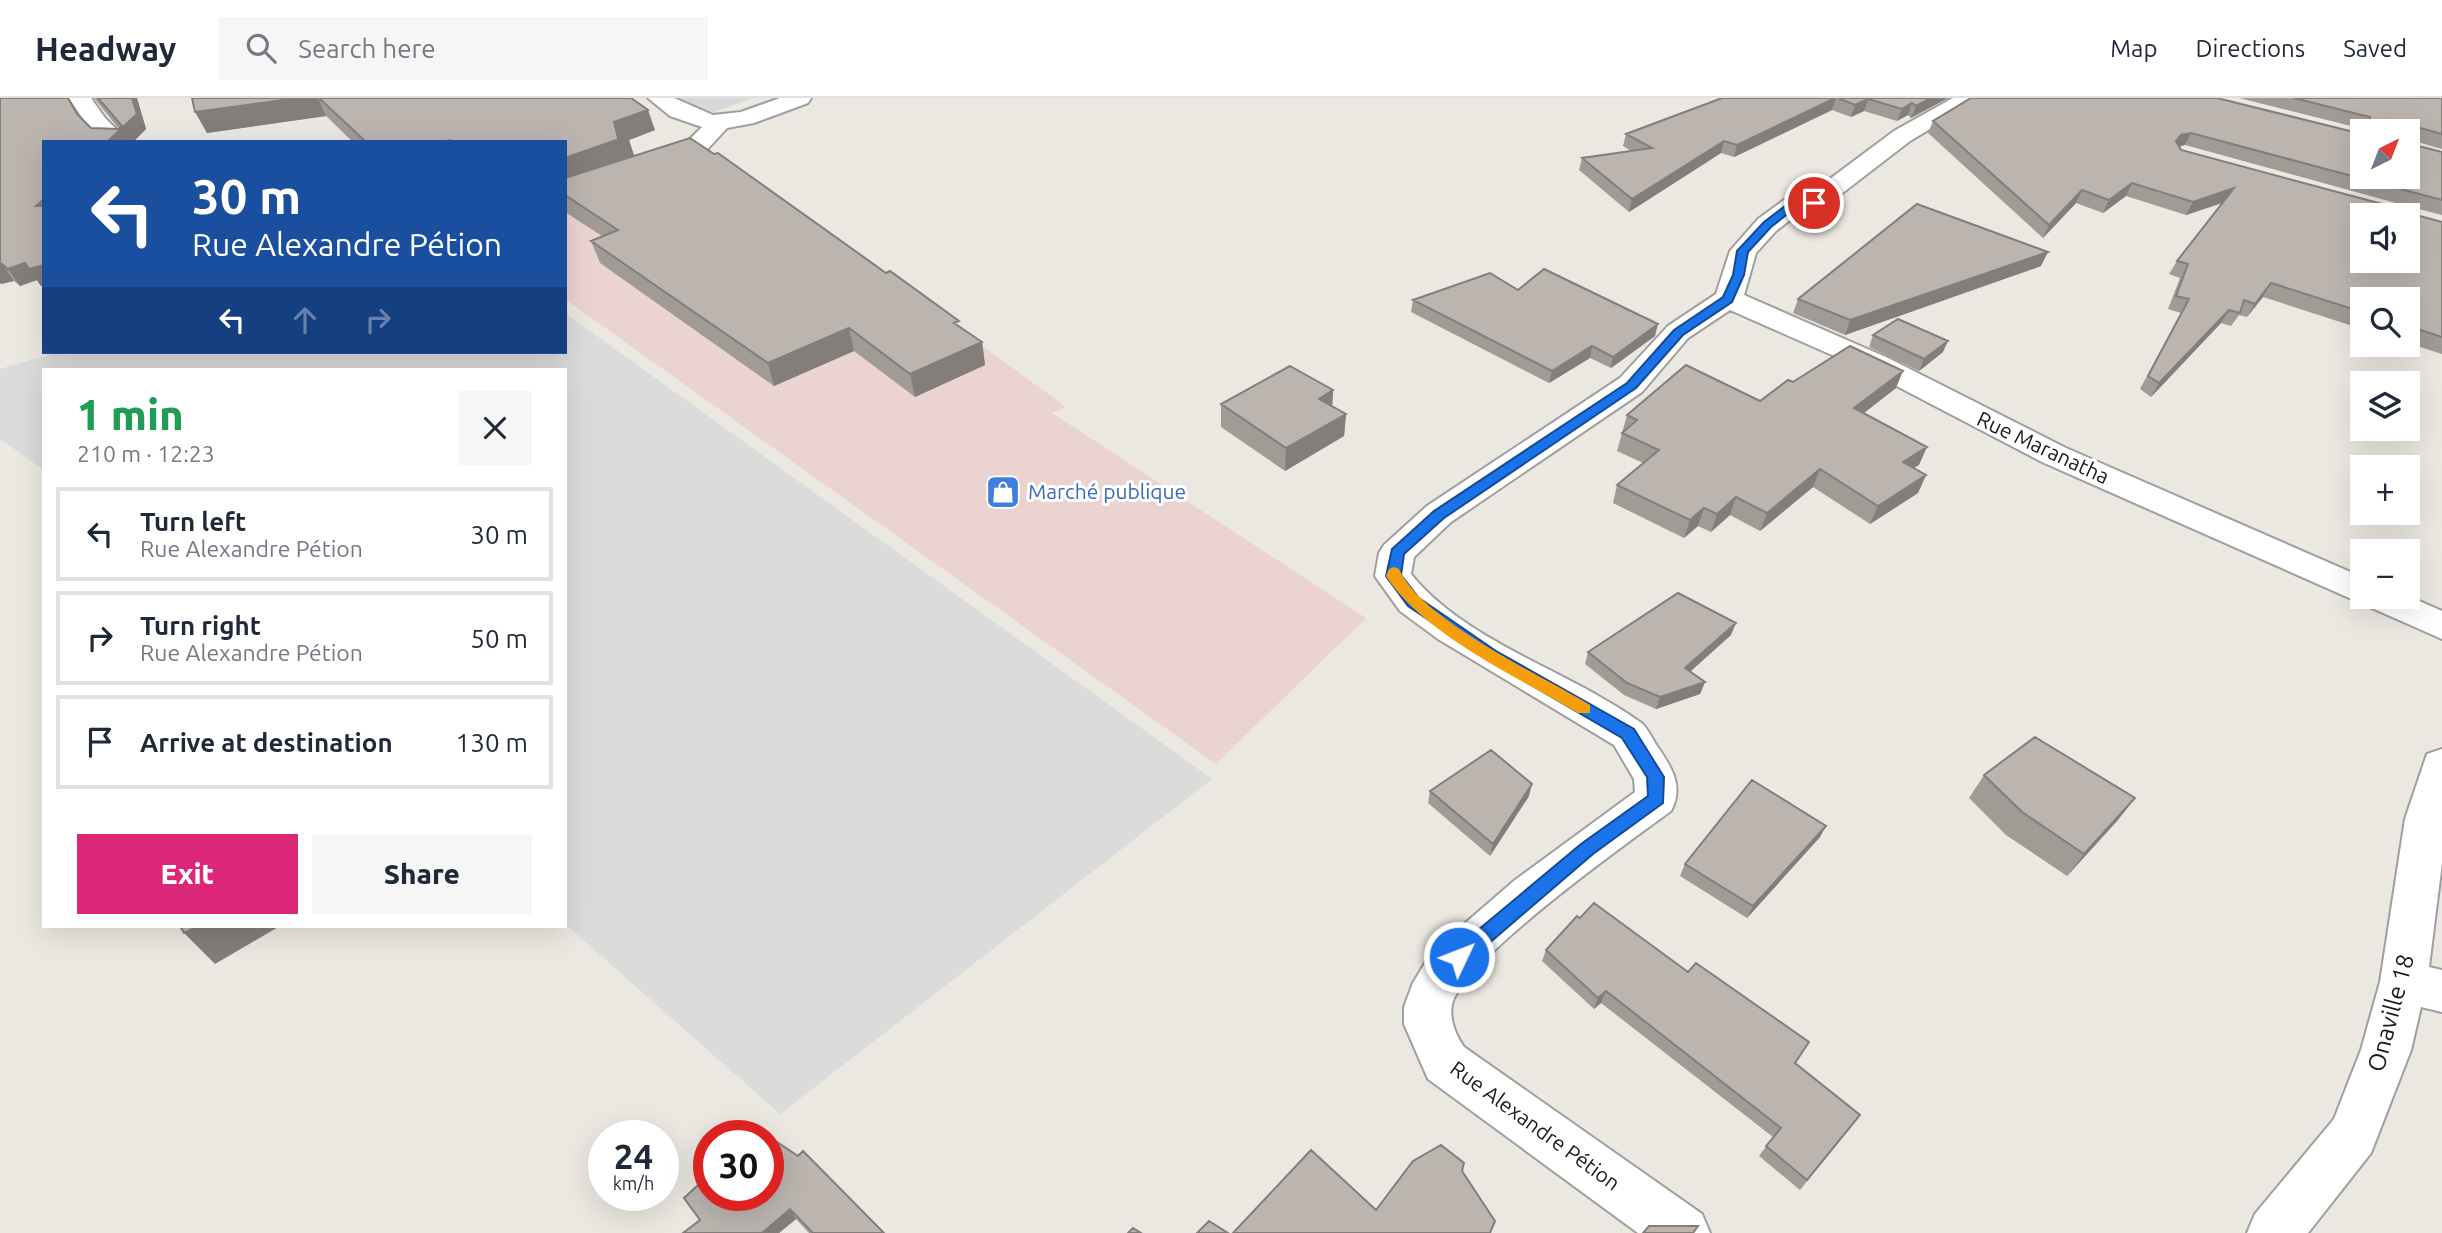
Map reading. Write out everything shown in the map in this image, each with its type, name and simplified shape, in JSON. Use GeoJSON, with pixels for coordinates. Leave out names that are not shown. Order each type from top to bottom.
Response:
{"type":"FeatureCollection","features":[{"type":"Feature","properties":{"kind":"street"},"geometry":{"type":"LineString","coordinates":[[80,98],[96,123],[115,140]]}},
{"type":"Feature","properties":{"kind":"street"},"geometry":{"type":"LineString","coordinates":[[659,98],[691,115],[718,124],[740,121],[800,98]]}},
{"type":"Feature","properties":{"kind":"street"},"geometry":{"type":"LineString","coordinates":[[1728,299],[1738,275],[1743,251],[1768,225],[1793,205],[1814,203],[1861,170],[1902,136],[1970,98]]}},
{"type":"Feature","properties":{"kind":"street"},"geometry":{"type":"LineString","coordinates":[[567,192],[695,148],[718,124]]}},
{"type":"Feature","properties":{"kind":"street","name":"Rue Maranatha"},"geometry":{"type":"LineString","coordinates":[[1728,299],[1877,364],[2054,455],[2350,586]]}},
{"type":"Feature","properties":{"kind":"street","name":"Rue Alexandre Pétion"},"geometry":{"type":"LineString","coordinates":[[1683,1233],[1446,1063],[1434,1045],[1427,1021],[1430,997],[1443,972],[1475,941],[1587,849],[1656,799],[1655,777],[1628,734],[1451,630],[1413,602],[1393,576],[1397,553],[1439,514],[1631,385],[1678,332],[1728,299]]}},
{"type":"Feature","properties":{"kind":"street"},"geometry":{"type":"LineString","coordinates":[[2403,609],[2442,626]]}},
{"type":"Feature","properties":{"kind":"street","name":"Onaville 18"},"geometry":{"type":"LineString","coordinates":[[2273,1233],[2353,1135],[2386,1050],[2423,987],[2426,820],[2442,765]]}},
{"type":"Feature","properties":{"kind":"shaded area"},"geometry":{"type":"Polygon","coordinates":[[[680,98],[753,98],[708,114],[680,98]]]}},
{"type":"Feature","properties":{"kind":"shaded area","name":"Marché publique"},"geometry":{"type":"Polygon","coordinates":[[[567,205],[906,290],[1066,407],[1052,413],[1366,618],[1216,764],[567,300],[567,205]]]}},
{"type":"Feature","properties":{"kind":"shaded area"},"geometry":{"type":"Polygon","coordinates":[[[567,314],[1212,779],[780,1114],[567,926],[567,368],[42,368],[42,469],[0,439],[0,369],[51,354],[567,354],[567,314]]]}},
{"type":"Feature","properties":{"kind":"building"},"geometry":{"type":"Polygon","coordinates":[[[0,98],[68,98],[77,114],[91,128],[119,129],[122,126],[98,98],[132,98],[137,114],[109,140],[42,140],[42,201],[36,206],[42,206],[42,266],[29,269],[25,263],[8,269],[0,264],[0,98]]]}},
{"type":"Feature","properties":{"kind":"building"},"geometry":{"type":"Polygon","coordinates":[[[192,98],[298,98],[195,112],[192,98]]]}},
{"type":"Feature","properties":{"kind":"building"},"geometry":{"type":"Polygon","coordinates":[[[319,98],[631,98],[648,110],[614,122],[618,138],[628,136],[567,157],[567,140],[364,140],[319,98]]]}},
{"type":"Feature","properties":{"kind":"building"},"geometry":{"type":"Polygon","coordinates":[[[1722,98],[1835,98],[1737,145],[1724,141],[1632,199],[1582,158],[1652,148],[1626,134],[1722,98]]]}},
{"type":"Feature","properties":{"kind":"building"},"geometry":{"type":"Polygon","coordinates":[[[1838,98],[1931,98],[1916,106],[1912,103],[1902,109],[1868,99],[1855,105],[1838,98]]]}},
{"type":"Feature","properties":{"kind":"building"},"geometry":{"type":"Polygon","coordinates":[[[1971,98],[2217,98],[2350,131],[2350,175],[2191,133],[2181,135],[2176,141],[2181,150],[2379,203],[2350,203],[2350,273],[2420,273],[2420,216],[2442,222],[2442,337],[2420,330],[2420,287],[2350,287],[2350,308],[2271,283],[2255,304],[2244,300],[2240,313],[2229,310],[2159,383],[2148,376],[2189,299],[2176,296],[2188,264],[2177,261],[2234,188],[2193,202],[2132,183],[2109,200],[2082,190],[2049,225],[1933,121],[1971,98]]]}},
{"type":"Feature","properties":{"kind":"building"},"geometry":{"type":"Polygon","coordinates":[[[2294,98],[2442,98],[2442,134],[2420,128],[2420,119],[2370,119],[2294,98]]]}},
{"type":"Feature","properties":{"kind":"building"},"geometry":{"type":"Polygon","coordinates":[[[690,138],[714,154],[718,153],[886,273],[890,271],[959,321],[954,323],[982,342],[910,374],[849,328],[768,363],[591,241],[618,230],[567,196],[567,177],[690,138]]]}},
{"type":"Feature","properties":{"kind":"building"},"geometry":{"type":"Polygon","coordinates":[[[2420,146],[2442,152],[2442,200],[2401,189],[2420,189],[2420,146]]]}},
{"type":"Feature","properties":{"kind":"building"},"geometry":{"type":"Polygon","coordinates":[[[1917,204],[2048,252],[1850,320],[1798,299],[1917,204]]]}},
{"type":"Feature","properties":{"kind":"building"},"geometry":{"type":"Polygon","coordinates":[[[1544,269],[1658,324],[1613,357],[1592,346],[1552,371],[1413,300],[1490,273],[1518,290],[1544,269]]]}},
{"type":"Feature","properties":{"kind":"building"},"geometry":{"type":"Polygon","coordinates":[[[1898,319],[1948,341],[1924,359],[1873,335],[1898,319]]]}},
{"type":"Feature","properties":{"kind":"building"},"geometry":{"type":"Polygon","coordinates":[[[1850,346],[1903,371],[1854,408],[1927,447],[1903,462],[1926,475],[1878,506],[1820,469],[1767,513],[1736,497],[1717,514],[1704,508],[1690,520],[1617,485],[1659,450],[1622,433],[1637,420],[1627,415],[1686,365],[1760,401],[1788,380],[1793,382],[1850,346]]]}},
{"type":"Feature","properties":{"kind":"building"},"geometry":{"type":"Polygon","coordinates":[[[1290,366],[1333,390],[1319,399],[1346,414],[1286,448],[1221,404],[1290,366]]]}},
{"type":"Feature","properties":{"kind":"building"},"geometry":{"type":"Polygon","coordinates":[[[1678,593],[1736,623],[1685,668],[1705,682],[1660,697],[1627,683],[1588,652],[1678,593]]]}},
{"type":"Feature","properties":{"kind":"building"},"geometry":{"type":"Polygon","coordinates":[[[2035,737],[2135,798],[2084,854],[2022,812],[1984,775],[2035,737]]]}},
{"type":"Feature","properties":{"kind":"building"},"geometry":{"type":"Polygon","coordinates":[[[1491,750],[1532,784],[1493,844],[1430,791],[1491,750]]]}},
{"type":"Feature","properties":{"kind":"building"},"geometry":{"type":"Polygon","coordinates":[[[1752,780],[1826,826],[1753,906],[1685,864],[1752,780]]]}},
{"type":"Feature","properties":{"kind":"building"},"geometry":{"type":"Polygon","coordinates":[[[1594,903],[1688,972],[1696,963],[1809,1042],[1795,1063],[1860,1115],[1807,1180],[1766,1146],[1781,1128],[1606,991],[1598,998],[1546,950],[1577,916],[1580,918],[1594,903]]]}},
{"type":"Feature","properties":{"kind":"building"},"geometry":{"type":"Polygon","coordinates":[[[181,928],[194,928],[184,933],[181,928]]]}},
{"type":"Feature","properties":{"kind":"building"},"geometry":{"type":"Polygon","coordinates":[[[1441,1145],[1464,1163],[1462,1171],[1495,1221],[1490,1233],[1233,1233],[1311,1150],[1376,1210],[1413,1161],[1441,1145]]]}},
{"type":"Feature","properties":{"kind":"building"},"geometry":{"type":"Polygon","coordinates":[[[784,1147],[798,1156],[803,1151],[884,1233],[813,1233],[790,1209],[762,1233],[683,1233],[700,1220],[693,1211],[784,1211],[784,1147]]]}},
{"type":"Feature","properties":{"kind":"building"},"geometry":{"type":"Polygon","coordinates":[[[693,1190],[693,1210],[684,1198],[693,1190]]]}},
{"type":"Feature","properties":{"kind":"building"},"geometry":{"type":"Polygon","coordinates":[[[1209,1221],[1228,1233],[1197,1233],[1209,1221]]]}},
{"type":"Feature","properties":{"kind":"building"},"geometry":{"type":"Polygon","coordinates":[[[1649,1226],[1698,1226],[1693,1233],[1643,1233],[1649,1226]]]}},
{"type":"Feature","properties":{"kind":"building"},"geometry":{"type":"Polygon","coordinates":[[[1133,1228],[1141,1233],[1128,1233],[1133,1228]]]}},
{"type":"Feature","properties":{"kind":"slow traffic"},"geometry":{"type":"LineString","coordinates":[[1394,572],[1393,576],[1413,602],[1451,630],[1584,709]]}},
{"type":"Feature","properties":{"kind":"place","name":"Marché publique"},"geometry":{"type":"Point","coordinates":[1003,492]}},
{"type":"Feature","properties":{"kind":"route"},"geometry":{"type":"LineString","coordinates":[[1459,957],[1587,849],[1656,799],[1655,777],[1628,734],[1512,668],[1451,630],[1413,602],[1393,576],[1397,553],[1439,514],[1631,385],[1678,332],[1728,299],[1738,275],[1743,251],[1768,225],[1793,205],[1814,203]]}}]}
